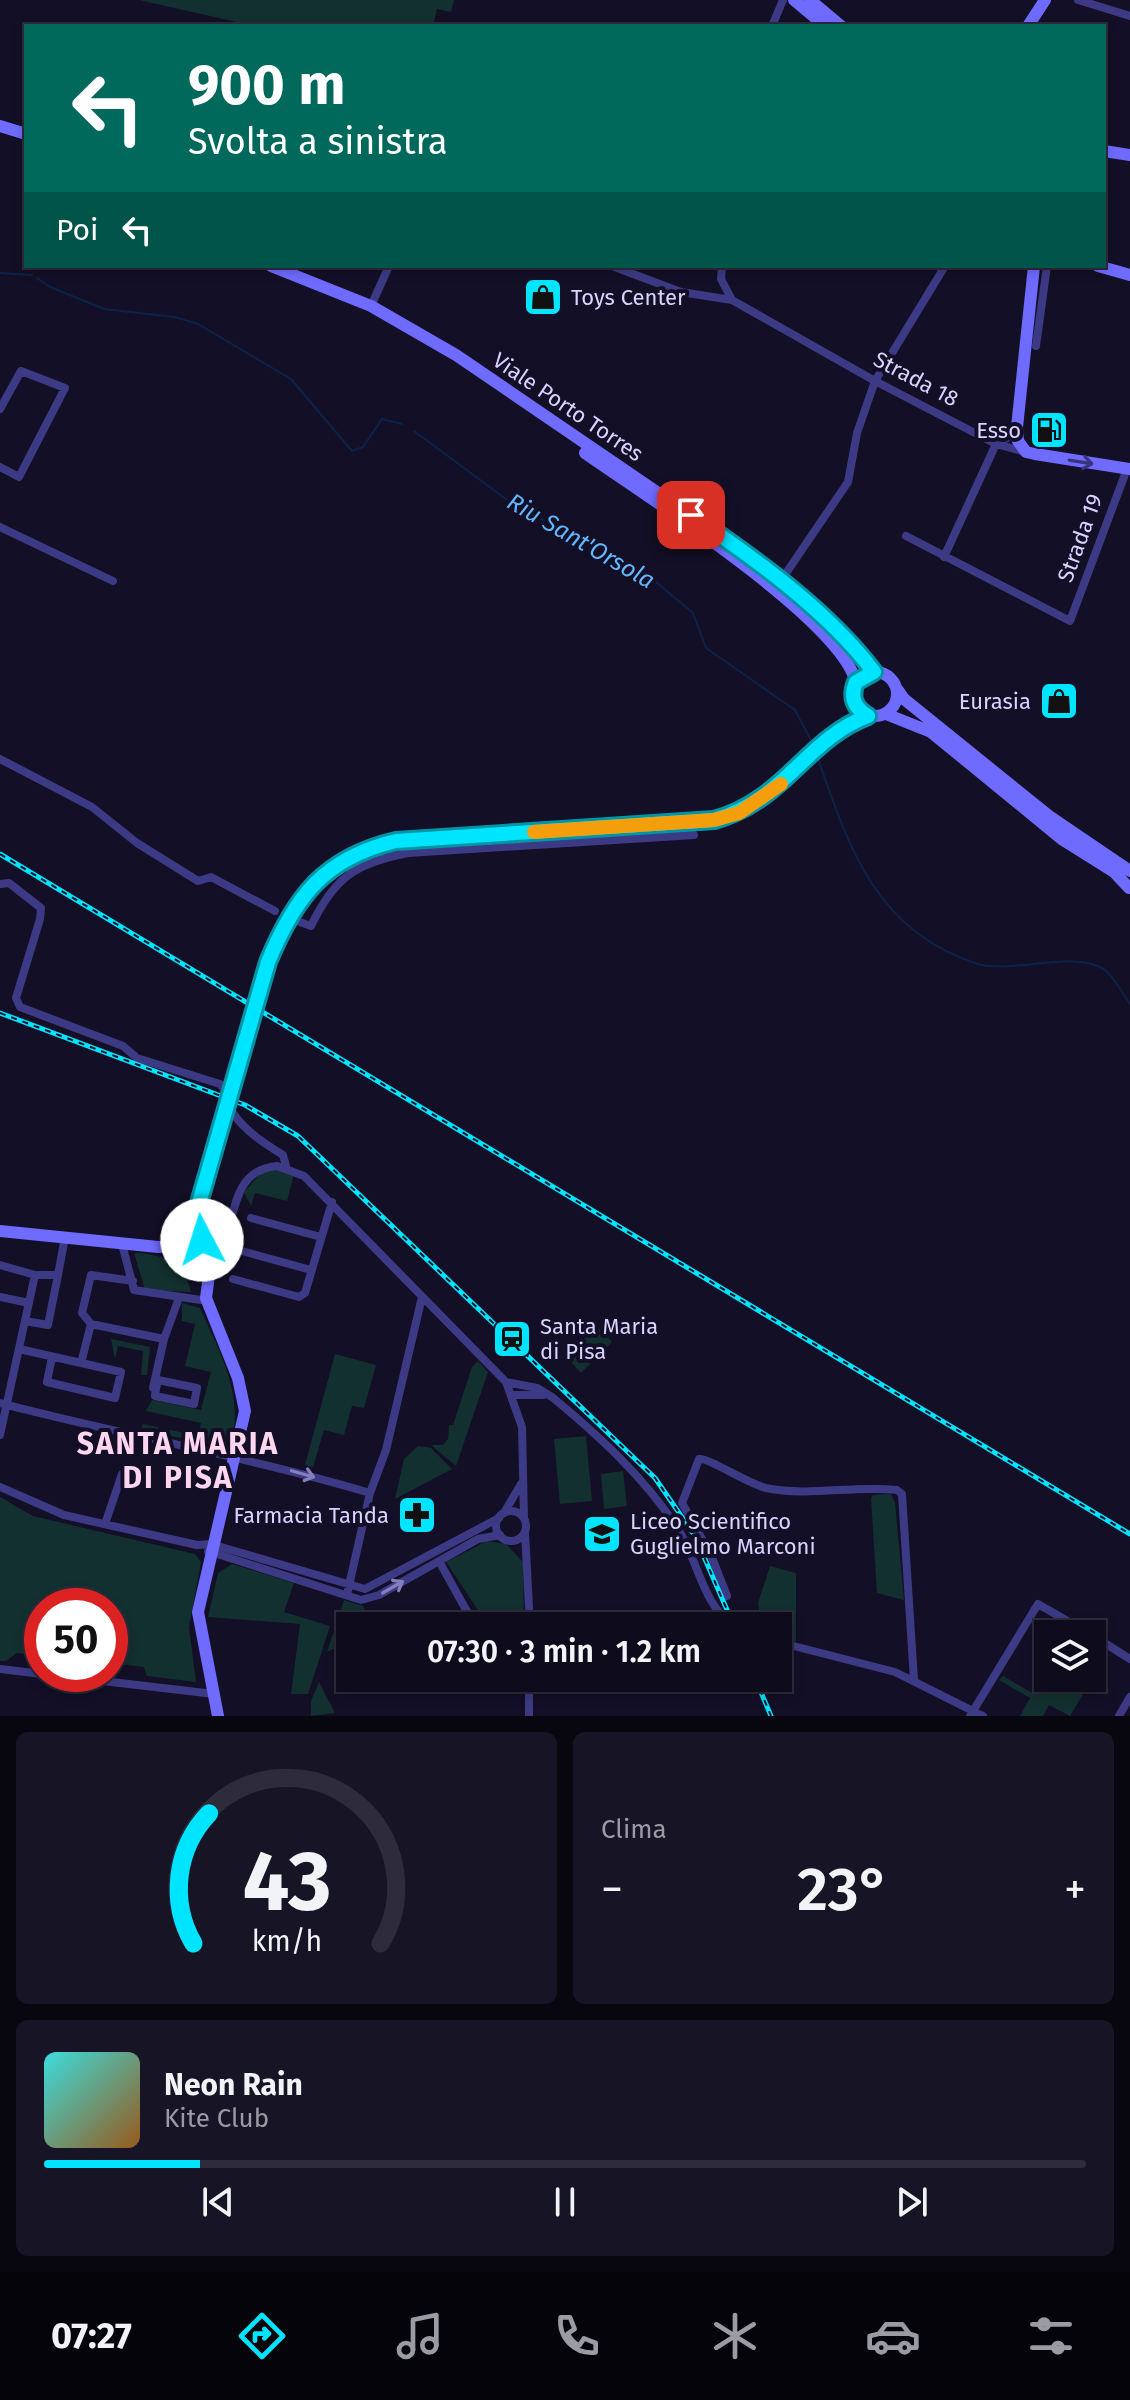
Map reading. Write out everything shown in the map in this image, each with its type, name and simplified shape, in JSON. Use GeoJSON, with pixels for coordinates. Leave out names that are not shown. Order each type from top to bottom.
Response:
{"type":"FeatureCollection","features":[{"type":"Feature","properties":{"kind":"main road"},"geometry":{"type":"LineString","coordinates":[[794,0],[823,24]]}},
{"type":"Feature","properties":{"kind":"main road"},"geometry":{"type":"LineString","coordinates":[[810,0],[839,24]]}},
{"type":"Feature","properties":{"kind":"main road"},"geometry":{"type":"LineString","coordinates":[[1029,24],[1045,0]]}},
{"type":"Feature","properties":{"kind":"main road"},"geometry":{"type":"LineString","coordinates":[[0,126],[24,133]]}},
{"type":"Feature","properties":{"kind":"main road"},"geometry":{"type":"LineString","coordinates":[[1106,142],[1130,147]]}},
{"type":"Feature","properties":{"kind":"main road"},"geometry":{"type":"LineString","coordinates":[[1106,151],[1130,155]]}},
{"type":"Feature","properties":{"kind":"main road","name":"Viale Porto Torres"},"geometry":{"type":"LineString","coordinates":[[276,268],[371,306],[456,355],[707,526],[780,582],[845,639],[874,672]]}},
{"type":"Feature","properties":{"kind":"main road"},"geometry":{"type":"LineString","coordinates":[[1026,452],[1018,441],[1017,427],[1034,268]]}},
{"type":"Feature","properties":{"kind":"main road"},"geometry":{"type":"LineString","coordinates":[[1102,268],[1130,275]]}},
{"type":"Feature","properties":{"kind":"main road","name":"Viale Porto Torres"},"geometry":{"type":"LineString","coordinates":[[334,291],[403,330],[474,376],[740,562],[802,613],[847,660],[856,682]]}},
{"type":"Feature","properties":{"kind":"main road","name":"Strada 18"},"geometry":{"type":"LineString","coordinates":[[1026,452],[1129,467]]}},
{"type":"Feature","properties":{"kind":"main road"},"geometry":{"type":"LineString","coordinates":[[214,1321],[201,1300],[185,1249],[268,962],[284,923],[323,873],[376,846],[396,841],[584,834],[714,820],[739,813],[767,797],[838,730],[853,698],[856,682],[874,672],[889,677],[904,699],[1049,816],[1130,871]]}},
{"type":"Feature","properties":{"kind":"main road"},"geometry":{"type":"LineString","coordinates":[[886,714],[893,707],[897,689]]}},
{"type":"Feature","properties":{"kind":"main road"},"geometry":{"type":"LineString","coordinates":[[853,698],[856,706],[868,716]]}},
{"type":"Feature","properties":{"kind":"main road"},"geometry":{"type":"LineString","coordinates":[[838,730],[868,716],[886,714],[931,732],[1063,840],[1114,872],[1130,887],[1130,897]]}},
{"type":"Feature","properties":{"kind":"main road"},"geometry":{"type":"LineString","coordinates":[[158,1247],[177,1239],[195,1217]]}},
{"type":"Feature","properties":{"kind":"main road"},"geometry":{"type":"LineString","coordinates":[[195,1217],[209,1255],[205,1291],[242,1393],[245,1411],[198,1612],[217,1716]]}},
{"type":"Feature","properties":{"kind":"main road"},"geometry":{"type":"LineString","coordinates":[[0,1231],[185,1249],[209,1255]]}},
{"type":"Feature","properties":{"kind":"main road"},"geometry":{"type":"LineString","coordinates":[[193,1272],[209,1255]]}},
{"type":"Feature","properties":{"kind":"street"},"geometry":{"type":"LineString","coordinates":[[773,24],[783,0]]}},
{"type":"Feature","properties":{"kind":"street"},"geometry":{"type":"LineString","coordinates":[[1078,0],[1130,16]]}},
{"type":"Feature","properties":{"kind":"street"},"geometry":{"type":"LineString","coordinates":[[371,306],[388,268]]}},
{"type":"Feature","properties":{"kind":"street"},"geometry":{"type":"LineString","coordinates":[[617,268],[681,292],[732,300]]}},
{"type":"Feature","properties":{"kind":"street"},"geometry":{"type":"LineString","coordinates":[[722,268],[721,279],[732,300]]}},
{"type":"Feature","properties":{"kind":"street"},"geometry":{"type":"LineString","coordinates":[[780,582],[848,482],[857,433],[875,381],[944,268]]}},
{"type":"Feature","properties":{"kind":"street"},"geometry":{"type":"LineString","coordinates":[[1036,346],[1047,268]]}},
{"type":"Feature","properties":{"kind":"street","name":"Strada 18"},"geometry":{"type":"LineString","coordinates":[[732,300],[875,381],[996,444],[1026,452]]}},
{"type":"Feature","properties":{"kind":"street"},"geometry":{"type":"LineString","coordinates":[[0,409],[21,371],[65,388],[19,477],[0,467]]}},
{"type":"Feature","properties":{"kind":"street"},"geometry":{"type":"LineString","coordinates":[[906,536],[944,557],[996,444],[1013,435],[1017,427]]}},
{"type":"Feature","properties":{"kind":"street","name":"Strada 19"},"geometry":{"type":"LineString","coordinates":[[944,557],[1070,621],[1129,467]]}},
{"type":"Feature","properties":{"kind":"street"},"geometry":{"type":"LineString","coordinates":[[0,527],[113,581]]}},
{"type":"Feature","properties":{"kind":"street"},"geometry":{"type":"LineString","coordinates":[[0,759],[92,807],[137,843],[198,881],[211,877],[275,911]]}},
{"type":"Feature","properties":{"kind":"street"},"geometry":{"type":"LineString","coordinates":[[297,921],[311,926],[327,894],[339,881],[381,858],[584,834],[694,835]]}},
{"type":"Feature","properties":{"kind":"street"},"geometry":{"type":"LineString","coordinates":[[0,884],[9,883],[41,908],[18,986],[16,998],[20,1007],[123,1046],[137,1058],[220,1084],[225,1089],[233,1114],[258,1139],[283,1155],[286,1166]]}},
{"type":"Feature","properties":{"kind":"street"},"geometry":{"type":"LineString","coordinates":[[209,1255],[222,1248],[243,1183],[262,1168],[286,1166],[304,1176],[332,1202],[506,1382],[522,1427],[529,1612]]}},
{"type":"Feature","properties":{"kind":"street"},"geometry":{"type":"LineString","coordinates":[[233,1279],[299,1297],[305,1293],[332,1202]]}},
{"type":"Feature","properties":{"kind":"street"},"geometry":{"type":"LineString","coordinates":[[251,1218],[321,1237]]}},
{"type":"Feature","properties":{"kind":"street"},"geometry":{"type":"LineString","coordinates":[[209,1255],[227,1231]]}},
{"type":"Feature","properties":{"kind":"street"},"geometry":{"type":"LineString","coordinates":[[25,1321],[48,1325],[65,1237]]}},
{"type":"Feature","properties":{"kind":"street"},"geometry":{"type":"LineString","coordinates":[[122,1244],[134,1290],[201,1300]]}},
{"type":"Feature","properties":{"kind":"street"},"geometry":{"type":"LineString","coordinates":[[242,1251],[311,1270]]}},
{"type":"Feature","properties":{"kind":"street"},"geometry":{"type":"LineString","coordinates":[[0,1265],[35,1275],[58,1275]]}},
{"type":"Feature","properties":{"kind":"street"},"geometry":{"type":"LineString","coordinates":[[0,1435],[3,1404],[35,1275]]}},
{"type":"Feature","properties":{"kind":"street"},"geometry":{"type":"LineString","coordinates":[[133,1281],[91,1275],[82,1313],[91,1324],[164,1339]]}},
{"type":"Feature","properties":{"kind":"street"},"geometry":{"type":"LineString","coordinates":[[0,1297],[29,1303]]}},
{"type":"Feature","properties":{"kind":"street"},"geometry":{"type":"LineString","coordinates":[[348,1590],[370,1493],[386,1450],[422,1297]]}},
{"type":"Feature","properties":{"kind":"street"},"geometry":{"type":"LineString","coordinates":[[156,1389],[158,1380],[197,1388],[194,1404],[155,1396],[156,1389],[153,1388],[164,1339],[179,1298]]}},
{"type":"Feature","properties":{"kind":"street"},"geometry":{"type":"LineString","coordinates":[[81,1363],[91,1324]]}},
{"type":"Feature","properties":{"kind":"street"},"geometry":{"type":"LineString","coordinates":[[19,1349],[121,1372],[115,1398],[47,1382],[52,1357]]}},
{"type":"Feature","properties":{"kind":"street"},"geometry":{"type":"LineString","coordinates":[[506,1382],[528,1385],[552,1397],[656,1496],[686,1542],[712,1605],[719,1612]]}},
{"type":"Feature","properties":{"kind":"street"},"geometry":{"type":"LineString","coordinates":[[513,1395],[526,1392],[552,1397]]}},
{"type":"Feature","properties":{"kind":"street"},"geometry":{"type":"LineString","coordinates":[[3,1404],[236,1458],[254,1459],[370,1493]]}},
{"type":"Feature","properties":{"kind":"street"},"geometry":{"type":"LineString","coordinates":[[727,1596],[711,1555],[682,1503],[699,1459],[707,1458],[742,1481],[764,1487],[808,1492],[897,1490],[902,1494],[906,1536],[914,1680]]}},
{"type":"Feature","properties":{"kind":"street"},"geometry":{"type":"LineString","coordinates":[[105,1524],[122,1474]]}},
{"type":"Feature","properties":{"kind":"street"},"geometry":{"type":"LineString","coordinates":[[522,1484],[496,1527],[527,1564]]}},
{"type":"Feature","properties":{"kind":"street"},"geometry":{"type":"LineString","coordinates":[[0,1487],[64,1515],[213,1548],[282,1567],[348,1590],[361,1600],[379,1595],[478,1539],[514,1541],[525,1532]]}},
{"type":"Feature","properties":{"kind":"street"},"geometry":{"type":"LineString","coordinates":[[213,1548],[348,1590],[372,1587],[501,1515],[517,1512],[524,1518]]}},
{"type":"Feature","properties":{"kind":"street"},"geometry":{"type":"LineString","coordinates":[[439,1561],[467,1612]]}},
{"type":"Feature","properties":{"kind":"street"},"geometry":{"type":"LineString","coordinates":[[972,1713],[1038,1604],[1065,1620]]}},
{"type":"Feature","properties":{"kind":"street"},"geometry":{"type":"LineString","coordinates":[[1106,1644],[1130,1659]]}},
{"type":"Feature","properties":{"kind":"street"},"geometry":{"type":"LineString","coordinates":[[792,1646],[895,1672],[983,1716]]}},
{"type":"Feature","properties":{"kind":"street"},"geometry":{"type":"LineString","coordinates":[[0,1669],[24,1672]]}},
{"type":"Feature","properties":{"kind":"street"},"geometry":{"type":"LineString","coordinates":[[128,1684],[214,1694]]}},
{"type":"Feature","properties":{"kind":"street"},"geometry":{"type":"LineString","coordinates":[[529,1692],[529,1716]]}},
{"type":"Feature","properties":{"kind":"street"},"geometry":{"type":"LineString","coordinates":[[1119,1716],[1130,1697]]}},
{"type":"Feature","properties":{"kind":"green space"},"geometry":{"type":"Polygon","coordinates":[[[139,0],[454,0],[451,12],[437,9],[433,24],[245,24],[139,0]]]}},
{"type":"Feature","properties":{"kind":"green space"},"geometry":{"type":"Polygon","coordinates":[[[274,1169],[294,1174],[287,1201],[255,1193],[251,1206],[244,1192],[261,1173],[274,1169]]]}},
{"type":"Feature","properties":{"kind":"green space"},"geometry":{"type":"Polygon","coordinates":[[[134,1253],[153,1255],[170,1262],[183,1274],[191,1292],[145,1290],[134,1253]]]}},
{"type":"Feature","properties":{"kind":"green space"},"geometry":{"type":"Polygon","coordinates":[[[182,1303],[200,1308],[228,1376],[235,1411],[230,1448],[141,1430],[143,1424],[198,1436],[201,1423],[146,1411],[152,1400],[201,1410],[211,1372],[185,1366],[195,1324],[182,1321],[182,1303]]]}},
{"type":"Feature","properties":{"kind":"green space"},"geometry":{"type":"Polygon","coordinates":[[[597,1326],[612,1342],[581,1373],[566,1357],[597,1326]]]}},
{"type":"Feature","properties":{"kind":"green space"},"geometry":{"type":"Polygon","coordinates":[[[111,1339],[150,1347],[147,1375],[141,1375],[143,1351],[118,1346],[115,1359],[111,1339]]]}},
{"type":"Feature","properties":{"kind":"green space"},"geometry":{"type":"Polygon","coordinates":[[[335,1354],[376,1365],[364,1408],[352,1406],[344,1435],[324,1430],[313,1467],[305,1465],[335,1354]]]}},
{"type":"Feature","properties":{"kind":"green space"},"geometry":{"type":"Polygon","coordinates":[[[478,1361],[488,1372],[456,1466],[431,1445],[443,1445],[448,1439],[449,1425],[453,1425],[472,1367],[478,1361]]]}},
{"type":"Feature","properties":{"kind":"green space"},"geometry":{"type":"Polygon","coordinates":[[[586,1436],[592,1501],[560,1504],[554,1439],[586,1436]]]}},
{"type":"Feature","properties":{"kind":"green space"},"geometry":{"type":"Polygon","coordinates":[[[418,1446],[431,1448],[452,1469],[395,1499],[404,1459],[418,1446]]]}},
{"type":"Feature","properties":{"kind":"green space"},"geometry":{"type":"Polygon","coordinates":[[[623,1471],[627,1506],[604,1509],[601,1474],[623,1471]]]}},
{"type":"Feature","properties":{"kind":"green space"},"geometry":{"type":"Polygon","coordinates":[[[891,1494],[895,1503],[904,1600],[877,1593],[871,1498],[873,1495],[891,1494]]]}},
{"type":"Feature","properties":{"kind":"green space"},"geometry":{"type":"Polygon","coordinates":[[[0,1497],[33,1516],[195,1554],[201,1562],[189,1627],[196,1682],[147,1676],[144,1667],[128,1665],[128,1588],[24,1588],[24,1654],[17,1653],[6,1661],[0,1661],[0,1497]]]}},
{"type":"Feature","properties":{"kind":"green space"},"geometry":{"type":"Polygon","coordinates":[[[487,1541],[506,1544],[523,1562],[524,1612],[479,1612],[446,1562],[487,1541]]]}},
{"type":"Feature","properties":{"kind":"green space"},"geometry":{"type":"Polygon","coordinates":[[[232,1564],[294,1583],[284,1612],[330,1626],[308,1694],[291,1694],[300,1624],[208,1617],[218,1573],[232,1564]]]}},
{"type":"Feature","properties":{"kind":"green space"},"geometry":{"type":"Polygon","coordinates":[[[770,1566],[796,1573],[796,1642],[792,1641],[792,1612],[760,1612],[758,1603],[770,1566]]]}},
{"type":"Feature","properties":{"kind":"green space"},"geometry":{"type":"Polygon","coordinates":[[[344,1600],[363,1606],[366,1612],[340,1612],[344,1600]]]}},
{"type":"Feature","properties":{"kind":"green space"},"geometry":{"type":"Polygon","coordinates":[[[336,1624],[336,1648],[327,1652],[336,1624]]]}},
{"type":"Feature","properties":{"kind":"green space"},"geometry":{"type":"Polygon","coordinates":[[[1003,1676],[1034,1694],[1084,1692],[1070,1716],[1049,1705],[1043,1716],[1020,1716],[1030,1698],[999,1680],[1003,1676]]]}},
{"type":"Feature","properties":{"kind":"green space"},"geometry":{"type":"Polygon","coordinates":[[[319,1682],[335,1713],[311,1716],[311,1701],[319,1682]]]}},
{"type":"Feature","properties":{"kind":"waterway","name":"Riu Sant'Orsola"},"geometry":{"type":"LineString","coordinates":[[0,273],[32,275]]}},
{"type":"Feature","properties":{"kind":"waterway","name":"Riu Sant'Orsola"},"geometry":{"type":"LineString","coordinates":[[37,278],[50,287],[104,309],[175,317],[198,324],[291,379],[352,451],[363,447],[382,419],[402,424]]}},
{"type":"Feature","properties":{"kind":"waterway","name":"Riu Sant'Orsola"},"geometry":{"type":"LineString","coordinates":[[414,431],[514,505],[644,572],[693,613],[706,648],[795,710],[814,746]]}},
{"type":"Feature","properties":{"kind":"waterway","name":"Riu Sant'Orsola"},"geometry":{"type":"LineString","coordinates":[[817,756],[855,854],[871,882],[914,931],[943,950],[978,964],[1093,964],[1109,973],[1130,1004]]}},
{"type":"Feature","properties":{"kind":"railway"},"geometry":{"type":"LineString","coordinates":[[0,854],[1130,1534]]}},
{"type":"Feature","properties":{"kind":"railway"},"geometry":{"type":"LineString","coordinates":[[0,1013],[245,1105],[298,1136],[655,1478],[695,1536],[728,1612]]}},
{"type":"Feature","properties":{"kind":"railway"},"geometry":{"type":"LineString","coordinates":[[761,1692],[771,1716]]}},
{"type":"Feature","properties":{"kind":"slow traffic"},"geometry":{"type":"LineString","coordinates":[[534,832],[714,820],[739,813],[767,797],[781,784]]}},
{"type":"Feature","properties":{"kind":"place","name":"Toys Center"},"geometry":{"type":"Point","coordinates":[543,297]}},
{"type":"Feature","properties":{"kind":"place","name":"Esso"},"geometry":{"type":"Point","coordinates":[1049,430]}},
{"type":"Feature","properties":{"kind":"place","name":"Eurasia"},"geometry":{"type":"Point","coordinates":[1059,701]}},
{"type":"Feature","properties":{"kind":"place","name":"Santa Maria di Pisa"},"geometry":{"type":"Point","coordinates":[512,1339]}},
{"type":"Feature","properties":{"kind":"place","name":"Farmacia Tanda"},"geometry":{"type":"Point","coordinates":[417,1515]}},
{"type":"Feature","properties":{"kind":"place","name":"Liceo Scientifico Guglielmo Marconi"},"geometry":{"type":"Point","coordinates":[602,1534]}},
{"type":"Feature","properties":{"kind":"district","name":"SANTA MARIA DI PISA"},"geometry":{"type":"Point","coordinates":[178,1461]}},
{"type":"Feature","properties":{"kind":"route"},"geometry":{"type":"LineString","coordinates":[[202,1240],[195,1217],[268,962],[284,923],[302,896],[323,873],[357,854],[396,841],[714,820],[739,813],[767,797],[838,730],[868,716],[861,712],[853,698],[853,690],[860,677],[874,672],[861,655],[780,582],[691,515]]}}]}
